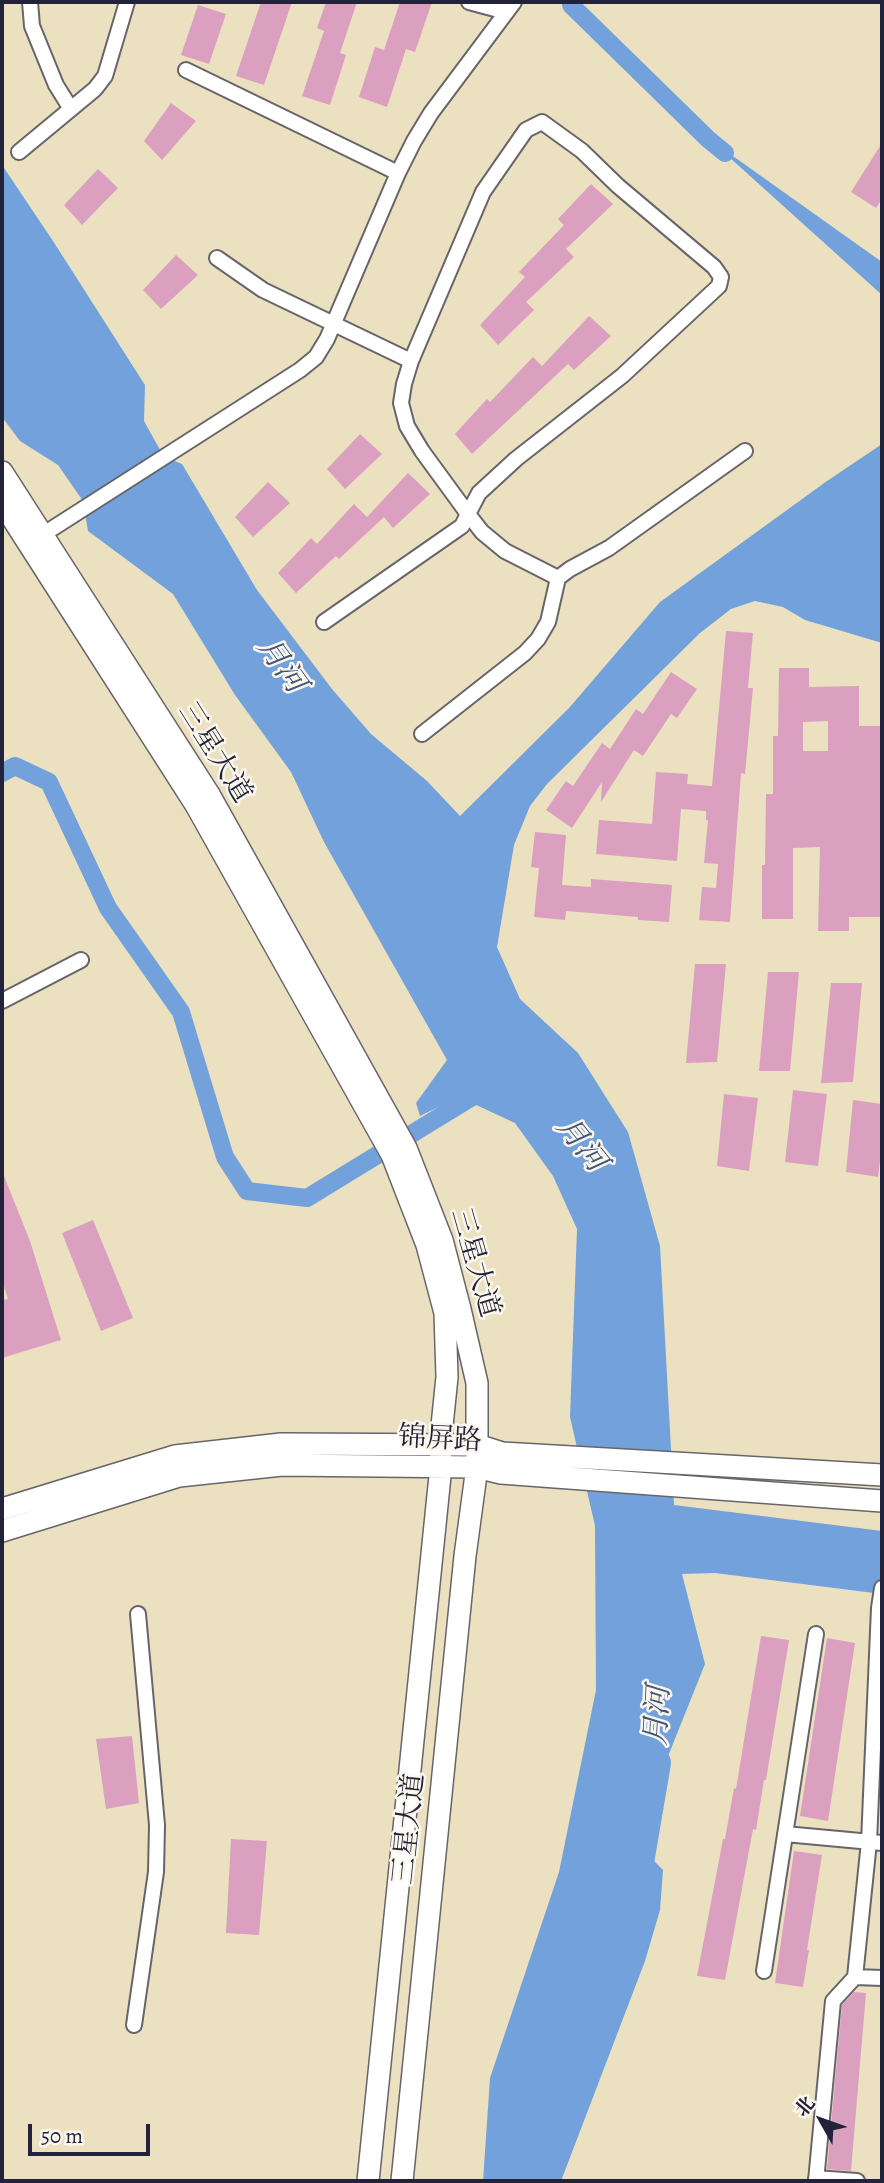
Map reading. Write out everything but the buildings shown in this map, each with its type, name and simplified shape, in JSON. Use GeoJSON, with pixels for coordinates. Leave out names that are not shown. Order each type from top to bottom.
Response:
{"type":"FeatureCollection","features":[{"type":"Feature","properties":{"kind":"street"},"geometry":{"type":"LineString","coordinates":[[30,2],[32,26],[56,85],[71,109]]}},
{"type":"Feature","properties":{"kind":"street"},"geometry":{"type":"LineString","coordinates":[[19,152],[95,89],[105,76],[127,2]]}},
{"type":"Feature","properties":{"kind":"street"},"geometry":{"type":"LineString","coordinates":[[35,539],[300,370],[316,357],[334,324],[398,173],[431,113],[510,7],[469,2]]}},
{"type":"Feature","properties":{"kind":"street"},"geometry":{"type":"LineString","coordinates":[[186,70],[398,173]]}},
{"type":"Feature","properties":{"kind":"street"},"geometry":{"type":"LineString","coordinates":[[324,622],[462,526],[468,514],[479,493],[516,460],[622,376],[719,286],[721,277],[714,267],[618,186],[582,151],[542,122],[526,130],[484,192],[411,361],[401,404],[407,426],[422,451],[468,514],[482,532],[505,551],[558,578]]}},
{"type":"Feature","properties":{"kind":"street"},"geometry":{"type":"LineString","coordinates":[[217,258],[263,290],[411,361]]}},
{"type":"Feature","properties":{"kind":"street"},"geometry":{"type":"LineString","coordinates":[[422,734],[525,653],[538,639],[548,622],[558,578],[609,548],[745,451]]}},
{"type":"Feature","properties":{"kind":"street","name":"三星大道"},"geometry":{"type":"LineString","coordinates":[[2,472],[35,539],[196,805],[396,1146],[442,1240],[460,1309],[477,1383],[477,1467],[465,1556],[402,2181]]}},
{"type":"Feature","properties":{"kind":"street","name":"三星大道"},"geometry":{"type":"LineString","coordinates":[[2,502],[35,539]]}},
{"type":"Feature","properties":{"kind":"street"},"geometry":{"type":"LineString","coordinates":[[2,1001],[80,960]]}},
{"type":"Feature","properties":{"kind":"street","name":"三星大道"},"geometry":{"type":"LineString","coordinates":[[368,2181],[447,1377],[445,1313],[396,1146]]}},
{"type":"Feature","properties":{"kind":"street","name":"锦屏路"},"geometry":{"type":"LineString","coordinates":[[2,1509],[175,1455],[281,1444],[440,1455],[501,1473],[882,1502]]}},
{"type":"Feature","properties":{"kind":"street","name":"锦屏路"},"geometry":{"type":"LineString","coordinates":[[2,1531],[179,1476],[282,1465],[440,1455],[477,1445],[502,1453],[882,1475]]}},
{"type":"Feature","properties":{"kind":"street"},"geometry":{"type":"LineString","coordinates":[[857,2181],[816,2179],[833,2001],[855,1977],[875,1842],[879,1608],[882,1588]]}},
{"type":"Feature","properties":{"kind":"street"},"geometry":{"type":"LineString","coordinates":[[134,2025],[156,1872],[157,1825],[138,1614]]}},
{"type":"Feature","properties":{"kind":"street"},"geometry":{"type":"LineString","coordinates":[[764,1971],[816,1634]]}},
{"type":"Feature","properties":{"kind":"street"},"geometry":{"type":"LineString","coordinates":[[785,1834],[875,1842]]}},
{"type":"Feature","properties":{"kind":"street"},"geometry":{"type":"LineString","coordinates":[[855,1977],[882,1978]]}},
{"type":"Feature","properties":{"kind":"water"},"geometry":{"type":"Polygon","coordinates":[[[709,139],[882,262],[882,295],[709,139]]]}},
{"type":"Feature","properties":{"kind":"water"},"geometry":{"type":"Polygon","coordinates":[[[2,165],[145,385],[144,421],[164,457],[182,464],[257,590],[332,689],[371,734],[427,781],[460,816],[569,708],[660,602],[882,444],[882,643],[805,620],[783,607],[755,601],[731,609],[700,633],[547,784],[530,806],[514,845],[497,947],[520,999],[578,1053],[628,1132],[660,1246],[674,1505],[882,1531],[882,1594],[715,1573],[682,1574],[705,1664],[634,1841],[663,1870],[660,1910],[645,1961],[561,2181],[483,2181],[490,2078],[559,1872],[596,1690],[595,1526],[570,1417],[577,1229],[553,1176],[515,1123],[459,1097],[420,1116],[416,1103],[447,1060],[324,842],[291,772],[235,695],[173,594],[88,531],[83,501],[58,465],[20,441],[2,417],[2,165]]]}},
{"type":"Feature","properties":{"kind":"waterway"},"geometry":{"type":"LineString","coordinates":[[571,5],[725,153]]}},
{"type":"Feature","properties":{"kind":"waterway"},"geometry":{"type":"LineString","coordinates":[[2,773],[15,766],[49,782],[108,908],[181,1012],[225,1157],[247,1191],[307,1198],[472,1097],[488,1092]]}},
{"type":"Feature","properties":{"kind":"waterway","name":"月河"},"geometry":{"type":"LineString","coordinates":[[635,1886],[656,1763]]}}]}
